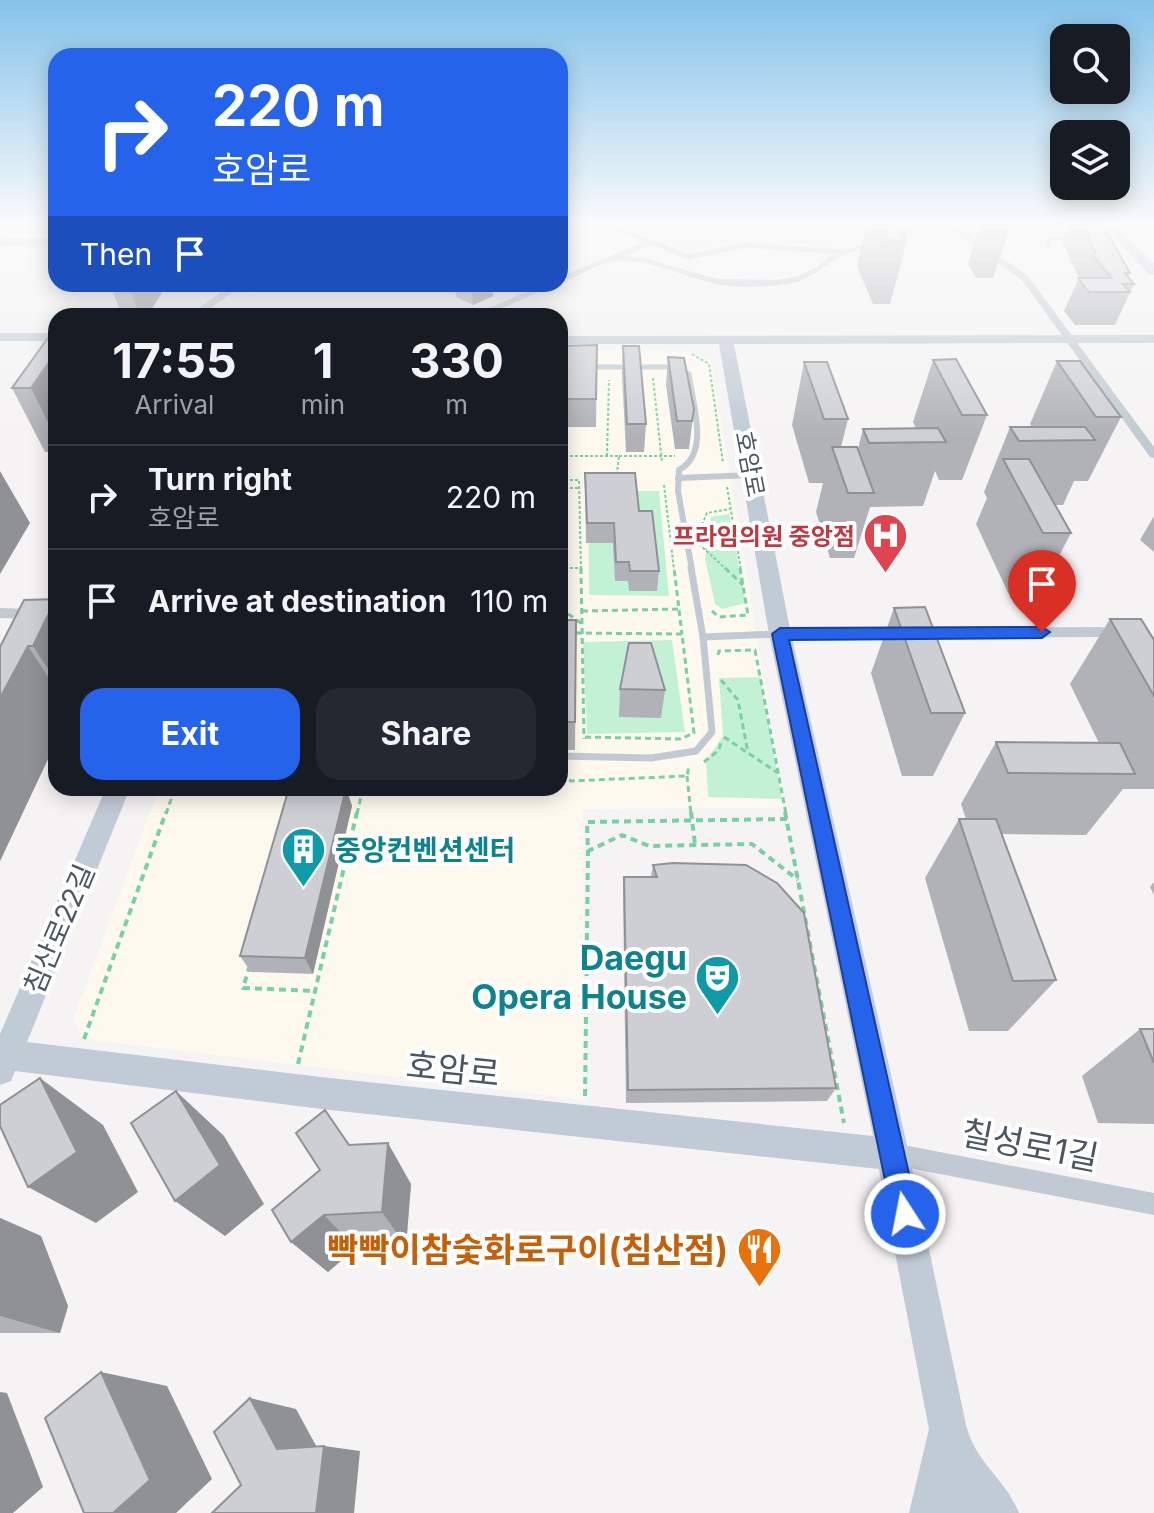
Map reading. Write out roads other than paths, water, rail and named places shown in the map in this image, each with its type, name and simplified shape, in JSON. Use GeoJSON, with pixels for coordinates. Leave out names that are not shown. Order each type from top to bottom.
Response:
{"type":"FeatureCollection","features":[{"type":"Feature","properties":{"kind":"main road"},"geometry":{"type":"LineString","coordinates":[[0,337],[48,337]]}},
{"type":"Feature","properties":{"kind":"main road"},"geometry":{"type":"LineString","coordinates":[[568,340],[1154,339]]}},
{"type":"Feature","properties":{"kind":"main road","name":"호암로"},"geometry":{"type":"LineString","coordinates":[[726,341],[780,634],[893,1154],[950,1440],[969,1513]]}},
{"type":"Feature","properties":{"kind":"main road","name":"침산로22길"},"geometry":{"type":"LineString","coordinates":[[2,1060],[115,796]]}},
{"type":"Feature","properties":{"kind":"main road","name":"호암로"},"geometry":{"type":"LineString","coordinates":[[2,1060],[893,1154]]}},
{"type":"Feature","properties":{"kind":"main road"},"geometry":{"type":"LineString","coordinates":[[929,1513],[950,1440]]}},
{"type":"Feature","properties":{"kind":"main road"},"geometry":{"type":"LineString","coordinates":[[950,1440],[999,1513]]}},
{"type":"Feature","properties":{"kind":"street"},"geometry":{"type":"LineString","coordinates":[[496,308],[524,296]]}},
{"type":"Feature","properties":{"kind":"street"},"geometry":{"type":"LineString","coordinates":[[1037,296],[1154,455]]}},
{"type":"Feature","properties":{"kind":"street"},"geometry":{"type":"LineString","coordinates":[[0,613],[48,615]]}},
{"type":"Feature","properties":{"kind":"street"},"geometry":{"type":"LineString","coordinates":[[780,634],[1101,632],[1154,642]]}},
{"type":"Feature","properties":{"kind":"street","name":"칠성로1길"},"geometry":{"type":"LineString","coordinates":[[893,1154],[1154,1204]]}},
{"type":"Feature","properties":{"kind":"lane"},"geometry":{"type":"LineString","coordinates":[[568,756],[676,756],[695,752],[707,742],[712,732],[703,637],[678,478],[679,470],[688,465],[697,452],[689,374],[680,368],[582,367]]}},
{"type":"Feature","properties":{"kind":"lane"},"geometry":{"type":"LineString","coordinates":[[678,478],[753,475]]}},
{"type":"Feature","properties":{"kind":"lane"},"geometry":{"type":"LineString","coordinates":[[703,637],[780,634]]}},
{"type":"Feature","properties":{"kind":"place","name":"프라임의원 중앙점"},"geometry":{"type":"Point","coordinates":[886,575]}},
{"type":"Feature","properties":{"kind":"place","name":"중앙컨벤션센터"},"geometry":{"type":"Point","coordinates":[304,889]}},
{"type":"Feature","properties":{"kind":"place","name":"Daegu Opera House"},"geometry":{"type":"Point","coordinates":[718,1016]}},
{"type":"Feature","properties":{"kind":"place","name":"빡빡이참숯화로구이(침산점)"},"geometry":{"type":"Point","coordinates":[759,1288]}}]}
